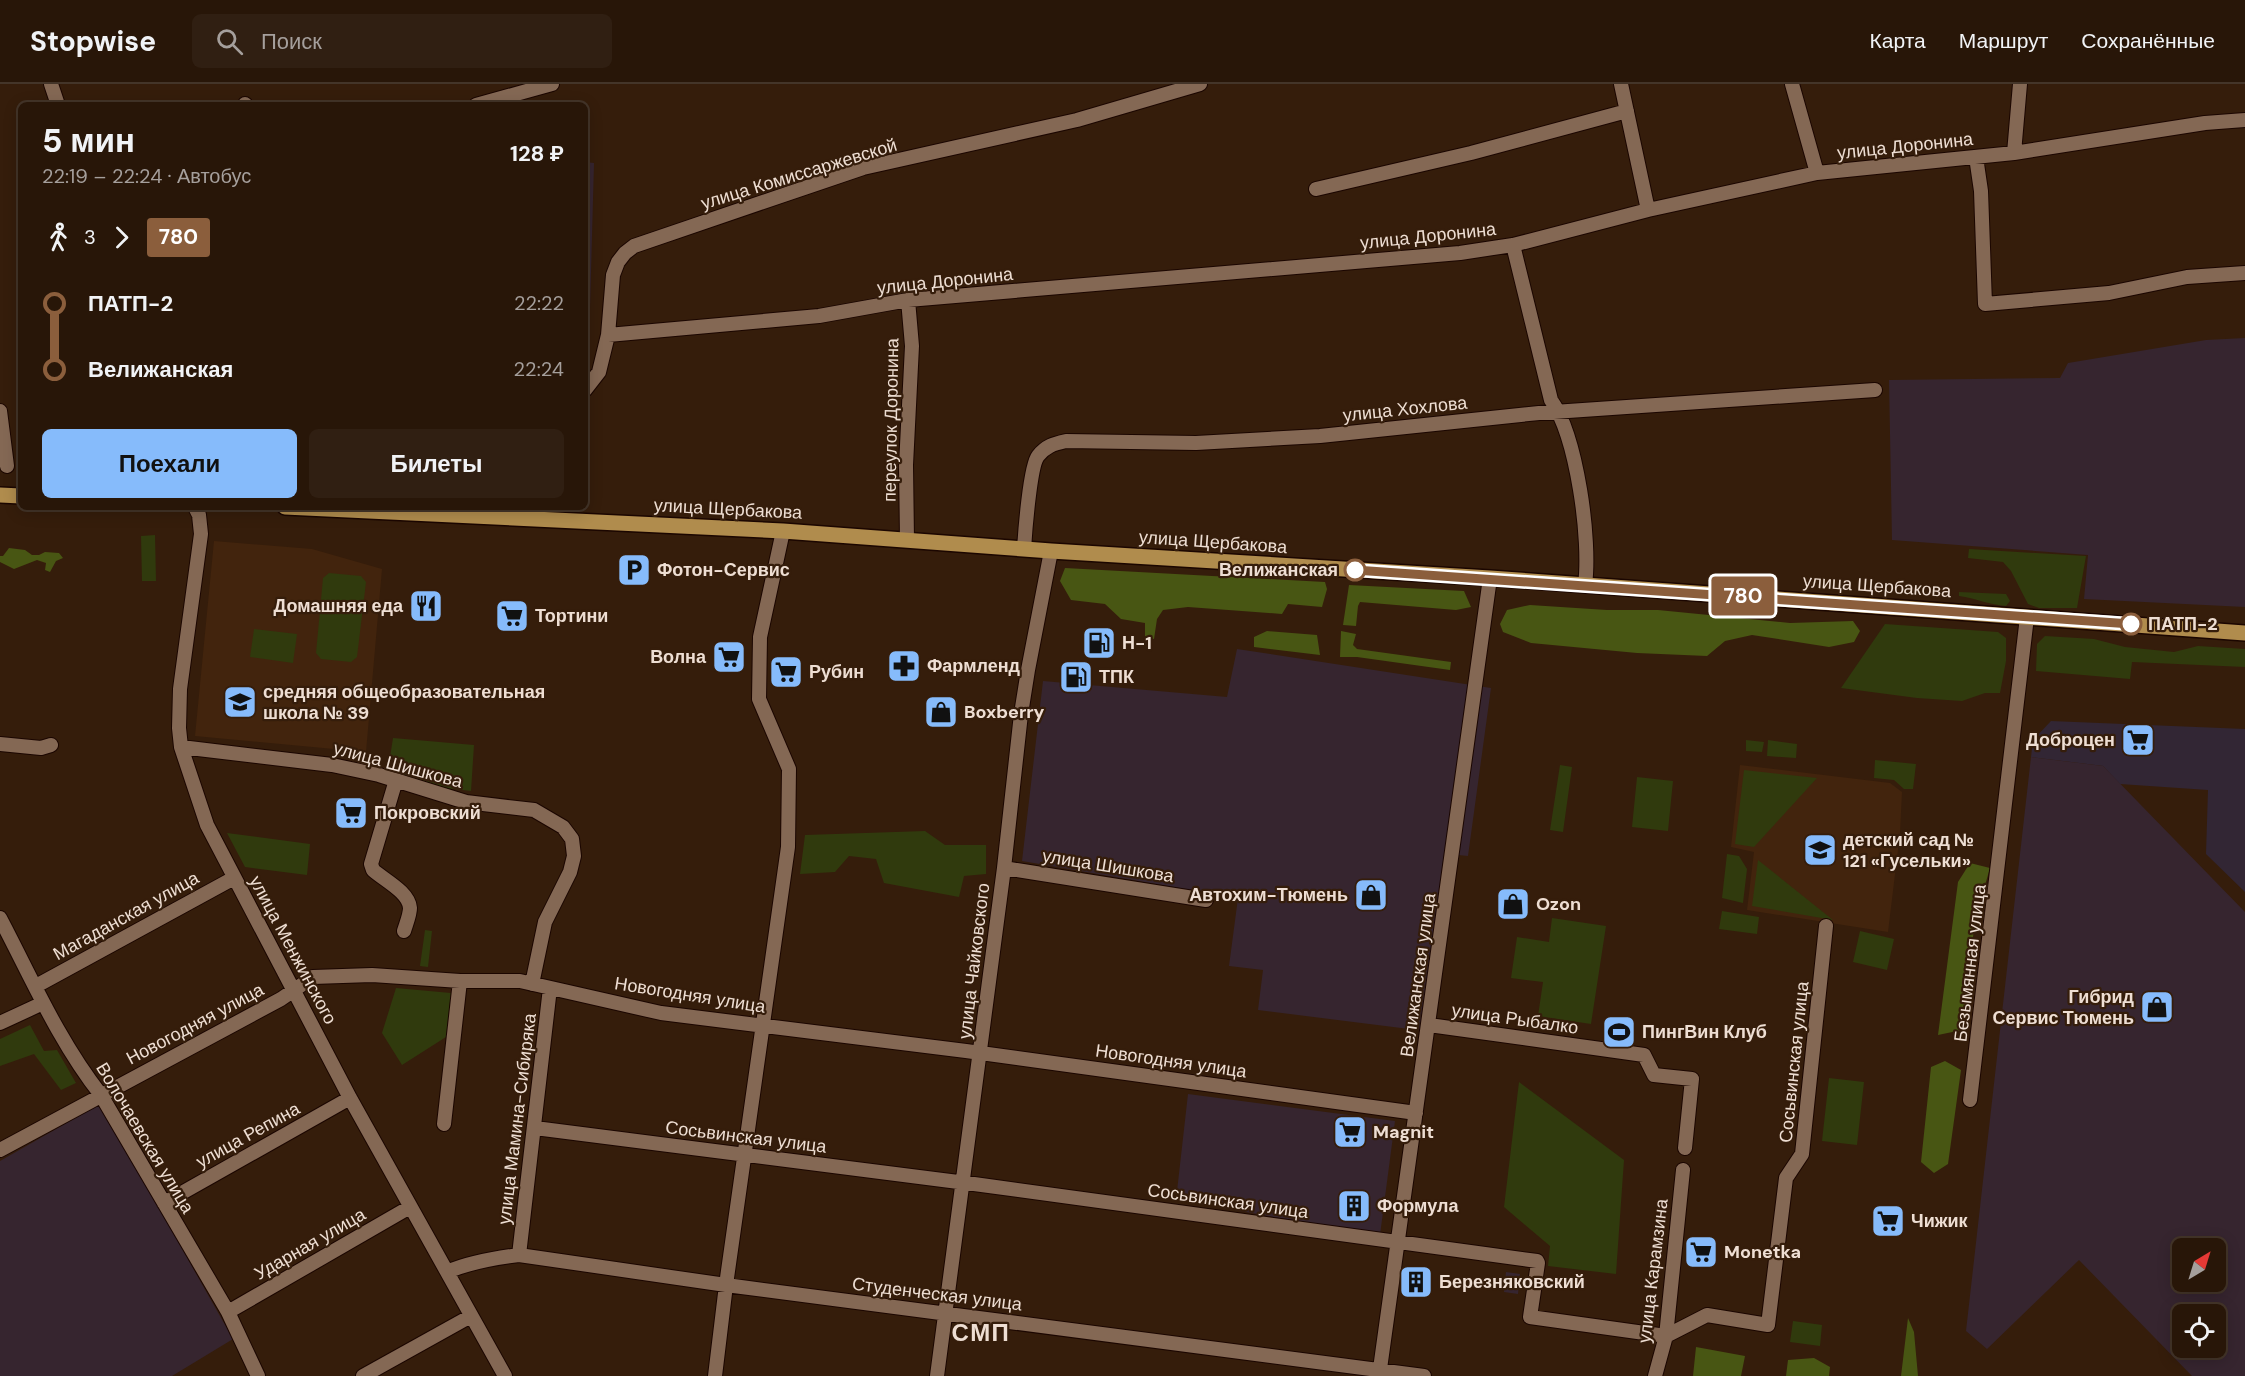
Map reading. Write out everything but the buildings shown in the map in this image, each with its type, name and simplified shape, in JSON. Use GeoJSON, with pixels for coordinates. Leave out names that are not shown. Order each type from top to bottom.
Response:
{"type":"FeatureCollection","features":[{"type":"Feature","properties":{"kind":"main road"},"geometry":{"type":"LineString","coordinates":[[0,495],[18,496]]}},
{"type":"Feature","properties":{"kind":"main road","name":"улица Щербакова"},"geometry":{"type":"LineString","coordinates":[[410,510],[534,513],[1051,551],[1490,578],[2245,633]]}},
{"type":"Feature","properties":{"kind":"street"},"geometry":{"type":"LineString","coordinates":[[51,84],[57,102]]}},
{"type":"Feature","properties":{"kind":"street"},"geometry":{"type":"LineString","coordinates":[[487,102],[552,84]]}},
{"type":"Feature","properties":{"kind":"street","name":"улица Комиссаржевской"},"geometry":{"type":"LineString","coordinates":[[588,386],[599,372],[608,336],[613,275],[624,253],[634,246],[863,168],[1077,120],[1200,84]]}},
{"type":"Feature","properties":{"kind":"street"},"geometry":{"type":"LineString","coordinates":[[1621,84],[1648,210]]}},
{"type":"Feature","properties":{"kind":"street"},"geometry":{"type":"LineString","coordinates":[[1792,84],[1817,173]]}},
{"type":"Feature","properties":{"kind":"street"},"geometry":{"type":"LineString","coordinates":[[2014,153],[2020,84]]}},
{"type":"Feature","properties":{"kind":"street"},"geometry":{"type":"LineString","coordinates":[[1316,189],[1471,153],[1627,111]]}},
{"type":"Feature","properties":{"kind":"street","name":"улица Доронина"},"geometry":{"type":"LineString","coordinates":[[608,336],[819,316],[908,300],[1460,253],[1513,245],[1648,210],[1817,173],[2014,153],[2205,123],[2245,120]]}},
{"type":"Feature","properties":{"kind":"street"},"geometry":{"type":"LineString","coordinates":[[1976,157],[1981,191],[1985,304],[2109,293],[2187,277],[2245,273]]}},
{"type":"Feature","properties":{"kind":"street"},"geometry":{"type":"LineString","coordinates":[[1513,245],[1551,400],[1564,422],[1580,487],[1587,554],[1585,585]]}},
{"type":"Feature","properties":{"kind":"street","name":"переулок Доронина"},"geometry":{"type":"LineString","coordinates":[[907,540],[906,465],[912,346],[908,300]]}},
{"type":"Feature","properties":{"kind":"street","name":"улица Хохлова"},"geometry":{"type":"LineString","coordinates":[[1024,549],[1025,525],[1035,458],[1048,445],[1066,441],[1196,442],[1320,436],[1560,412],[1875,390]]}},
{"type":"Feature","properties":{"kind":"street"},"geometry":{"type":"LineString","coordinates":[[0,411],[6,466]]}},
{"type":"Feature","properties":{"kind":"street","name":"улица Менжинского"},"geometry":{"type":"LineString","coordinates":[[196,510],[201,534],[180,689],[179,728],[181,747],[207,825],[350,1098],[505,1376]]}},
{"type":"Feature","properties":{"kind":"street"},"geometry":{"type":"LineString","coordinates":[[715,1376],[788,847],[789,770],[759,699],[759,648],[783,531]]}},
{"type":"Feature","properties":{"kind":"street","name":"улица Чайковского"},"geometry":{"type":"LineString","coordinates":[[937,1376],[1004,868],[1026,681],[1051,551]]}},
{"type":"Feature","properties":{"kind":"street","name":"Велижанская улица"},"geometry":{"type":"LineString","coordinates":[[1379,1373],[1399,1243],[1490,578]]}},
{"type":"Feature","properties":{"kind":"street","name":"Безымянная улица"},"geometry":{"type":"LineString","coordinates":[[1971,1100],[2027,616]]}},
{"type":"Feature","properties":{"kind":"street"},"geometry":{"type":"LineString","coordinates":[[0,744],[41,748],[51,745]]}},
{"type":"Feature","properties":{"kind":"street","name":"улица Шишкова"},"geometry":{"type":"LineString","coordinates":[[181,747],[332,765],[396,780],[466,801],[534,810],[563,827],[572,839],[574,856],[570,872],[545,922],[532,984]]}},
{"type":"Feature","properties":{"kind":"street"},"geometry":{"type":"LineString","coordinates":[[396,780],[371,864],[374,870],[408,902],[410,909],[404,931]]}},
{"type":"Feature","properties":{"kind":"street","name":"улица Шишкова"},"geometry":{"type":"LineString","coordinates":[[1004,868],[1206,900]]}},
{"type":"Feature","properties":{"kind":"street","name":"Магаданская улица"},"geometry":{"type":"LineString","coordinates":[[36,986],[234,878]]}},
{"type":"Feature","properties":{"kind":"street","name":"Волочаевская улица"},"geometry":{"type":"LineString","coordinates":[[0,918],[86,1077],[101,1095],[228,1312],[258,1376]]}},
{"type":"Feature","properties":{"kind":"street","name":"Сосьвинская улица"},"geometry":{"type":"LineString","coordinates":[[535,1128],[744,1154],[1537,1262],[1530,1317],[1666,1336],[1707,1315],[1768,1325],[1786,1178],[1802,1154],[1826,926]]}},
{"type":"Feature","properties":{"kind":"street","name":"Новогодняя улица"},"geometry":{"type":"LineString","coordinates":[[0,1150],[313,978],[372,975],[460,981],[520,981],[661,1013],[980,1053],[1416,1113]]}},
{"type":"Feature","properties":{"kind":"street"},"geometry":{"type":"LineString","coordinates":[[444,1124],[460,981]]}},
{"type":"Feature","properties":{"kind":"street","name":"улица Мамина-Сибиряка"},"geometry":{"type":"LineString","coordinates":[[519,1255],[550,988]]}},
{"type":"Feature","properties":{"kind":"street"},"geometry":{"type":"LineString","coordinates":[[0,1023],[44,1003]]}},
{"type":"Feature","properties":{"kind":"street","name":"улица Рыбалко"},"geometry":{"type":"LineString","coordinates":[[1429,1025],[1644,1055],[1654,1075],[1692,1079],[1685,1148]]}},
{"type":"Feature","properties":{"kind":"street","name":"улица Репина"},"geometry":{"type":"LineString","coordinates":[[164,1203],[350,1098]]}},
{"type":"Feature","properties":{"kind":"street","name":"улица Карамзина"},"geometry":{"type":"LineString","coordinates":[[1655,1376],[1666,1336],[1683,1170]]}},
{"type":"Feature","properties":{"kind":"street","name":"Ударная улица"},"geometry":{"type":"LineString","coordinates":[[228,1312],[410,1207]]}},
{"type":"Feature","properties":{"kind":"street","name":"Студенческая улица"},"geometry":{"type":"LineString","coordinates":[[447,1272],[492,1258],[519,1255],[1379,1373],[1424,1376]]}},
{"type":"Feature","properties":{"kind":"street"},"geometry":{"type":"LineString","coordinates":[[363,1376],[471,1316]]}},
{"type":"Feature","properties":{"kind":"shaded area"},"geometry":{"type":"Polygon","coordinates":[[[588,162],[594,163],[588,382],[588,162]]]}},
{"type":"Feature","properties":{"kind":"shaded area"},"geometry":{"type":"Polygon","coordinates":[[[2245,338],[2245,607],[2084,599],[2088,555],[1892,540],[1889,380],[2060,378],[2068,363],[2206,340],[2245,338]]]}},
{"type":"Feature","properties":{"kind":"shaded area"},"geometry":{"type":"Polygon","coordinates":[[[214,541],[312,549],[382,569],[366,752],[195,736],[214,541]]]}},
{"type":"Feature","properties":{"kind":"shaded area"},"geometry":{"type":"Polygon","coordinates":[[[1237,649],[1491,688],[1468,856],[1458,855],[1433,1032],[1258,1010],[1263,970],[1229,966],[1238,898],[1022,861],[1043,681],[1227,697],[1237,649]]]}},
{"type":"Feature","properties":{"kind":"shaded area"},"geometry":{"type":"Polygon","coordinates":[[[2051,721],[2245,729],[2245,892],[2206,854],[2208,790],[2120,784],[2103,766],[2031,757],[2033,740],[2051,721]]]}},
{"type":"Feature","properties":{"kind":"shaded area"},"geometry":{"type":"Polygon","coordinates":[[[2031,757],[2103,766],[2245,912],[2245,1376],[2192,1376],[2174,1358],[2226,1358],[2226,1304],[2172,1304],[2172,1355],[2079,1260],[1987,1349],[1966,1331],[2031,757]]]}},
{"type":"Feature","properties":{"kind":"shaded area","name":"детский сад № 121 «Гусельки»"},"geometry":{"type":"Polygon","coordinates":[[[1740,765],[1890,783],[1902,792],[1900,833],[1888,932],[1747,910],[1754,852],[1731,847],[1740,765]]]}},
{"type":"Feature","properties":{"kind":"shaded area"},"geometry":{"type":"Polygon","coordinates":[[[1188,1094],[1395,1121],[1380,1235],[1176,1200],[1188,1094]]]}},
{"type":"Feature","properties":{"kind":"shaded area"},"geometry":{"type":"Polygon","coordinates":[[[100,1104],[233,1339],[172,1376],[0,1376],[0,1161],[100,1104]]]}},
{"type":"Feature","properties":{"kind":"shaded area"},"geometry":{"type":"Polygon","coordinates":[[[1506,1272],[1520,1274],[1518,1294],[1504,1292],[1506,1272]]]}},
{"type":"Feature","properties":{"kind":"green space"},"geometry":{"type":"Polygon","coordinates":[[[155,535],[156,581],[142,581],[141,536],[155,535]]]}},
{"type":"Feature","properties":{"kind":"green space"},"geometry":{"type":"Polygon","coordinates":[[[9,548],[25,550],[32,555],[45,552],[59,553],[63,558],[56,561],[50,572],[45,570],[46,563],[37,560],[14,569],[0,562],[0,556],[3,556],[9,548]]]}},
{"type":"Feature","properties":{"kind":"green space"},"geometry":{"type":"Polygon","coordinates":[[[1969,549],[2086,556],[2077,608],[2039,608],[2028,604],[2011,571],[2003,562],[1968,558],[1969,549]]]}},
{"type":"Feature","properties":{"kind":"green space"},"geometry":{"type":"Polygon","coordinates":[[[1065,568],[1325,582],[1327,589],[1322,607],[1288,604],[1282,614],[1188,607],[1163,610],[1157,619],[1154,639],[1145,637],[1145,623],[1121,619],[1105,604],[1071,600],[1060,581],[1065,568]]]}},
{"type":"Feature","properties":{"kind":"green space"},"geometry":{"type":"Polygon","coordinates":[[[329,573],[361,576],[366,582],[357,657],[351,662],[321,659],[316,653],[323,578],[329,573]]]}},
{"type":"Feature","properties":{"kind":"green space"},"geometry":{"type":"Polygon","coordinates":[[[1349,585],[1464,591],[1471,607],[1456,610],[1360,602],[1356,626],[1343,625],[1349,585]]]}},
{"type":"Feature","properties":{"kind":"green space"},"geometry":{"type":"Polygon","coordinates":[[[1959,592],[2006,594],[2010,601],[2006,606],[2000,605],[1959,596],[1959,592]]]}},
{"type":"Feature","properties":{"kind":"green space"},"geometry":{"type":"Polygon","coordinates":[[[1530,605],[1607,610],[1658,610],[1790,623],[1853,621],[1860,631],[1854,642],[1829,647],[1752,635],[1725,641],[1707,656],[1637,653],[1531,643],[1503,632],[1500,624],[1507,610],[1530,605]]]}},
{"type":"Feature","properties":{"kind":"green space"},"geometry":{"type":"Polygon","coordinates":[[[1885,624],[1998,632],[2006,638],[2006,661],[2000,693],[1985,693],[1962,701],[1917,698],[1841,688],[1885,624]]]}},
{"type":"Feature","properties":{"kind":"green space"},"geometry":{"type":"Polygon","coordinates":[[[254,629],[297,634],[293,663],[250,657],[254,629]]]}},
{"type":"Feature","properties":{"kind":"green space"},"geometry":{"type":"Polygon","coordinates":[[[1267,631],[1317,635],[1320,655],[1254,647],[1254,637],[1267,631]]]}},
{"type":"Feature","properties":{"kind":"green space"},"geometry":{"type":"Polygon","coordinates":[[[1341,631],[1356,634],[1353,645],[1357,649],[1451,662],[1450,670],[1357,657],[1340,657],[1341,631]]]}},
{"type":"Feature","properties":{"kind":"green space"},"geometry":{"type":"Polygon","coordinates":[[[2045,636],[2094,639],[2125,647],[2174,652],[2198,646],[2245,649],[2245,667],[2132,662],[2130,679],[2036,671],[2037,644],[2045,636]]]}},
{"type":"Feature","properties":{"kind":"green space"},"geometry":{"type":"Polygon","coordinates":[[[393,738],[474,745],[471,791],[430,786],[388,770],[393,738]]]}},
{"type":"Feature","properties":{"kind":"green space"},"geometry":{"type":"Polygon","coordinates":[[[1746,740],[1764,742],[1762,752],[1746,751],[1746,740]]]}},
{"type":"Feature","properties":{"kind":"green space"},"geometry":{"type":"Polygon","coordinates":[[[1768,740],[1797,744],[1796,758],[1767,756],[1768,740]]]}},
{"type":"Feature","properties":{"kind":"green space"},"geometry":{"type":"Polygon","coordinates":[[[1875,760],[1916,764],[1913,789],[1904,789],[1894,780],[1874,778],[1875,760]]]}},
{"type":"Feature","properties":{"kind":"green space"},"geometry":{"type":"Polygon","coordinates":[[[1560,765],[1572,767],[1563,832],[1550,830],[1560,765]]]}},
{"type":"Feature","properties":{"kind":"green space"},"geometry":{"type":"Polygon","coordinates":[[[1744,770],[1817,778],[1754,847],[1735,844],[1744,770]]]}},
{"type":"Feature","properties":{"kind":"green space"},"geometry":{"type":"Polygon","coordinates":[[[1637,777],[1673,781],[1668,831],[1632,827],[1637,777]]]}},
{"type":"Feature","properties":{"kind":"green space"},"geometry":{"type":"Polygon","coordinates":[[[925,831],[945,845],[986,845],[986,874],[964,876],[959,897],[884,883],[876,859],[849,856],[835,872],[800,874],[805,835],[925,831]]]}},
{"type":"Feature","properties":{"kind":"green space"},"geometry":{"type":"Polygon","coordinates":[[[227,833],[310,844],[307,875],[245,867],[227,833]]]}},
{"type":"Feature","properties":{"kind":"green space"},"geometry":{"type":"Polygon","coordinates":[[[1727,854],[1739,856],[1747,869],[1743,903],[1722,898],[1727,854]]]}},
{"type":"Feature","properties":{"kind":"green space"},"geometry":{"type":"Polygon","coordinates":[[[1758,860],[1833,920],[1752,906],[1758,860]]]}},
{"type":"Feature","properties":{"kind":"green space"},"geometry":{"type":"Polygon","coordinates":[[[1970,863],[1990,868],[1975,920],[1962,1030],[1938,1035],[1958,882],[1970,863]]]}},
{"type":"Feature","properties":{"kind":"green space"},"geometry":{"type":"Polygon","coordinates":[[[1722,911],[1759,917],[1757,934],[1719,929],[1722,911]]]}},
{"type":"Feature","properties":{"kind":"green space"},"geometry":{"type":"Polygon","coordinates":[[[1552,918],[1606,926],[1591,1024],[1538,1016],[1543,982],[1511,978],[1517,937],[1549,942],[1552,918]]]}},
{"type":"Feature","properties":{"kind":"green space"},"geometry":{"type":"Polygon","coordinates":[[[425,930],[432,931],[428,967],[420,966],[425,930]]]}},
{"type":"Feature","properties":{"kind":"green space"},"geometry":{"type":"Polygon","coordinates":[[[1860,931],[1894,939],[1887,970],[1853,962],[1860,931]]]}},
{"type":"Feature","properties":{"kind":"green space"},"geometry":{"type":"Polygon","coordinates":[[[396,988],[451,993],[446,1037],[402,1065],[382,1033],[396,988]]]}},
{"type":"Feature","properties":{"kind":"green space"},"geometry":{"type":"Polygon","coordinates":[[[30,1025],[44,1051],[57,1050],[76,1083],[61,1090],[34,1054],[0,1066],[0,1039],[30,1025]]]}},
{"type":"Feature","properties":{"kind":"green space"},"geometry":{"type":"Polygon","coordinates":[[[1945,1061],[1961,1070],[1948,1164],[1934,1173],[1921,1162],[1931,1067],[1945,1061]]]}},
{"type":"Feature","properties":{"kind":"green space"},"geometry":{"type":"Polygon","coordinates":[[[1829,1078],[1864,1082],[1857,1145],[1822,1141],[1829,1078]]]}},
{"type":"Feature","properties":{"kind":"green space"},"geometry":{"type":"Polygon","coordinates":[[[1519,1082],[1624,1160],[1616,1274],[1548,1266],[1550,1246],[1504,1207],[1519,1082]]]}},
{"type":"Feature","properties":{"kind":"green space"},"geometry":{"type":"Polygon","coordinates":[[[1908,1318],[1914,1332],[1918,1376],[1901,1376],[1908,1318]]]}},
{"type":"Feature","properties":{"kind":"green space"},"geometry":{"type":"Polygon","coordinates":[[[1793,1321],[1822,1325],[1820,1346],[1790,1342],[1793,1321]]]}},
{"type":"Feature","properties":{"kind":"green space"},"geometry":{"type":"Polygon","coordinates":[[[1696,1347],[1745,1356],[1741,1376],[1693,1376],[1696,1347]]]}},
{"type":"Feature","properties":{"kind":"green space"},"geometry":{"type":"Polygon","coordinates":[[[1814,1358],[1830,1367],[1829,1376],[1786,1376],[1788,1360],[1814,1358]]]}},
{"type":"Feature","properties":{"kind":"bus line","name":"780"},"geometry":{"type":"LineString","coordinates":[[1355,570],[2131,624]]}},
{"type":"Feature","properties":{"kind":"place","name":"Фотон-Сервис"},"geometry":{"type":"Point","coordinates":[634,570]}},
{"type":"Feature","properties":{"kind":"place","name":"Велижанская"},"geometry":{"type":"Point","coordinates":[1355,570]}},
{"type":"Feature","properties":{"kind":"place","name":"Домашняя еда"},"geometry":{"type":"Point","coordinates":[426,606]}},
{"type":"Feature","properties":{"kind":"place","name":"Тортини"},"geometry":{"type":"Point","coordinates":[512,616]}},
{"type":"Feature","properties":{"kind":"place","name":"ПАТП-2"},"geometry":{"type":"Point","coordinates":[2131,624]}},
{"type":"Feature","properties":{"kind":"place","name":"Н-1"},"geometry":{"type":"Point","coordinates":[1099,643]}},
{"type":"Feature","properties":{"kind":"place","name":"Волна"},"geometry":{"type":"Point","coordinates":[729,657]}},
{"type":"Feature","properties":{"kind":"place","name":"Фармленд"},"geometry":{"type":"Point","coordinates":[904,666]}},
{"type":"Feature","properties":{"kind":"place","name":"Рубин"},"geometry":{"type":"Point","coordinates":[786,672]}},
{"type":"Feature","properties":{"kind":"place","name":"ТПК"},"geometry":{"type":"Point","coordinates":[1076,677]}},
{"type":"Feature","properties":{"kind":"place","name":"средняя общеобразовательная школа № 39"},"geometry":{"type":"Point","coordinates":[240,702]}},
{"type":"Feature","properties":{"kind":"place","name":"Boxberry"},"geometry":{"type":"Point","coordinates":[941,712]}},
{"type":"Feature","properties":{"kind":"place","name":"Доброцен"},"geometry":{"type":"Point","coordinates":[2138,740]}},
{"type":"Feature","properties":{"kind":"place","name":"Покровский"},"geometry":{"type":"Point","coordinates":[351,813]}},
{"type":"Feature","properties":{"kind":"place","name":"детский сад № 121 «Гусельки»"},"geometry":{"type":"Point","coordinates":[1820,850]}},
{"type":"Feature","properties":{"kind":"place","name":"Автохим-Тюмень"},"geometry":{"type":"Point","coordinates":[1371,895]}},
{"type":"Feature","properties":{"kind":"place","name":"Ozon"},"geometry":{"type":"Point","coordinates":[1513,904]}},
{"type":"Feature","properties":{"kind":"place","name":"Гибрид Сервис Тюмень"},"geometry":{"type":"Point","coordinates":[2157,1007]}},
{"type":"Feature","properties":{"kind":"place","name":"ПингВин Клуб"},"geometry":{"type":"Point","coordinates":[1619,1032]}},
{"type":"Feature","properties":{"kind":"place","name":"Magnit"},"geometry":{"type":"Point","coordinates":[1350,1132]}},
{"type":"Feature","properties":{"kind":"place","name":"Формула"},"geometry":{"type":"Point","coordinates":[1354,1206]}},
{"type":"Feature","properties":{"kind":"place","name":"Чижик"},"geometry":{"type":"Point","coordinates":[1888,1221]}},
{"type":"Feature","properties":{"kind":"place","name":"Monetka"},"geometry":{"type":"Point","coordinates":[1701,1252]}},
{"type":"Feature","properties":{"kind":"place","name":"Березняковский"},"geometry":{"type":"Point","coordinates":[1416,1282]}},
{"type":"Feature","properties":{"kind":"district","name":"СМП"},"geometry":{"type":"Point","coordinates":[981,1332]}}]}
